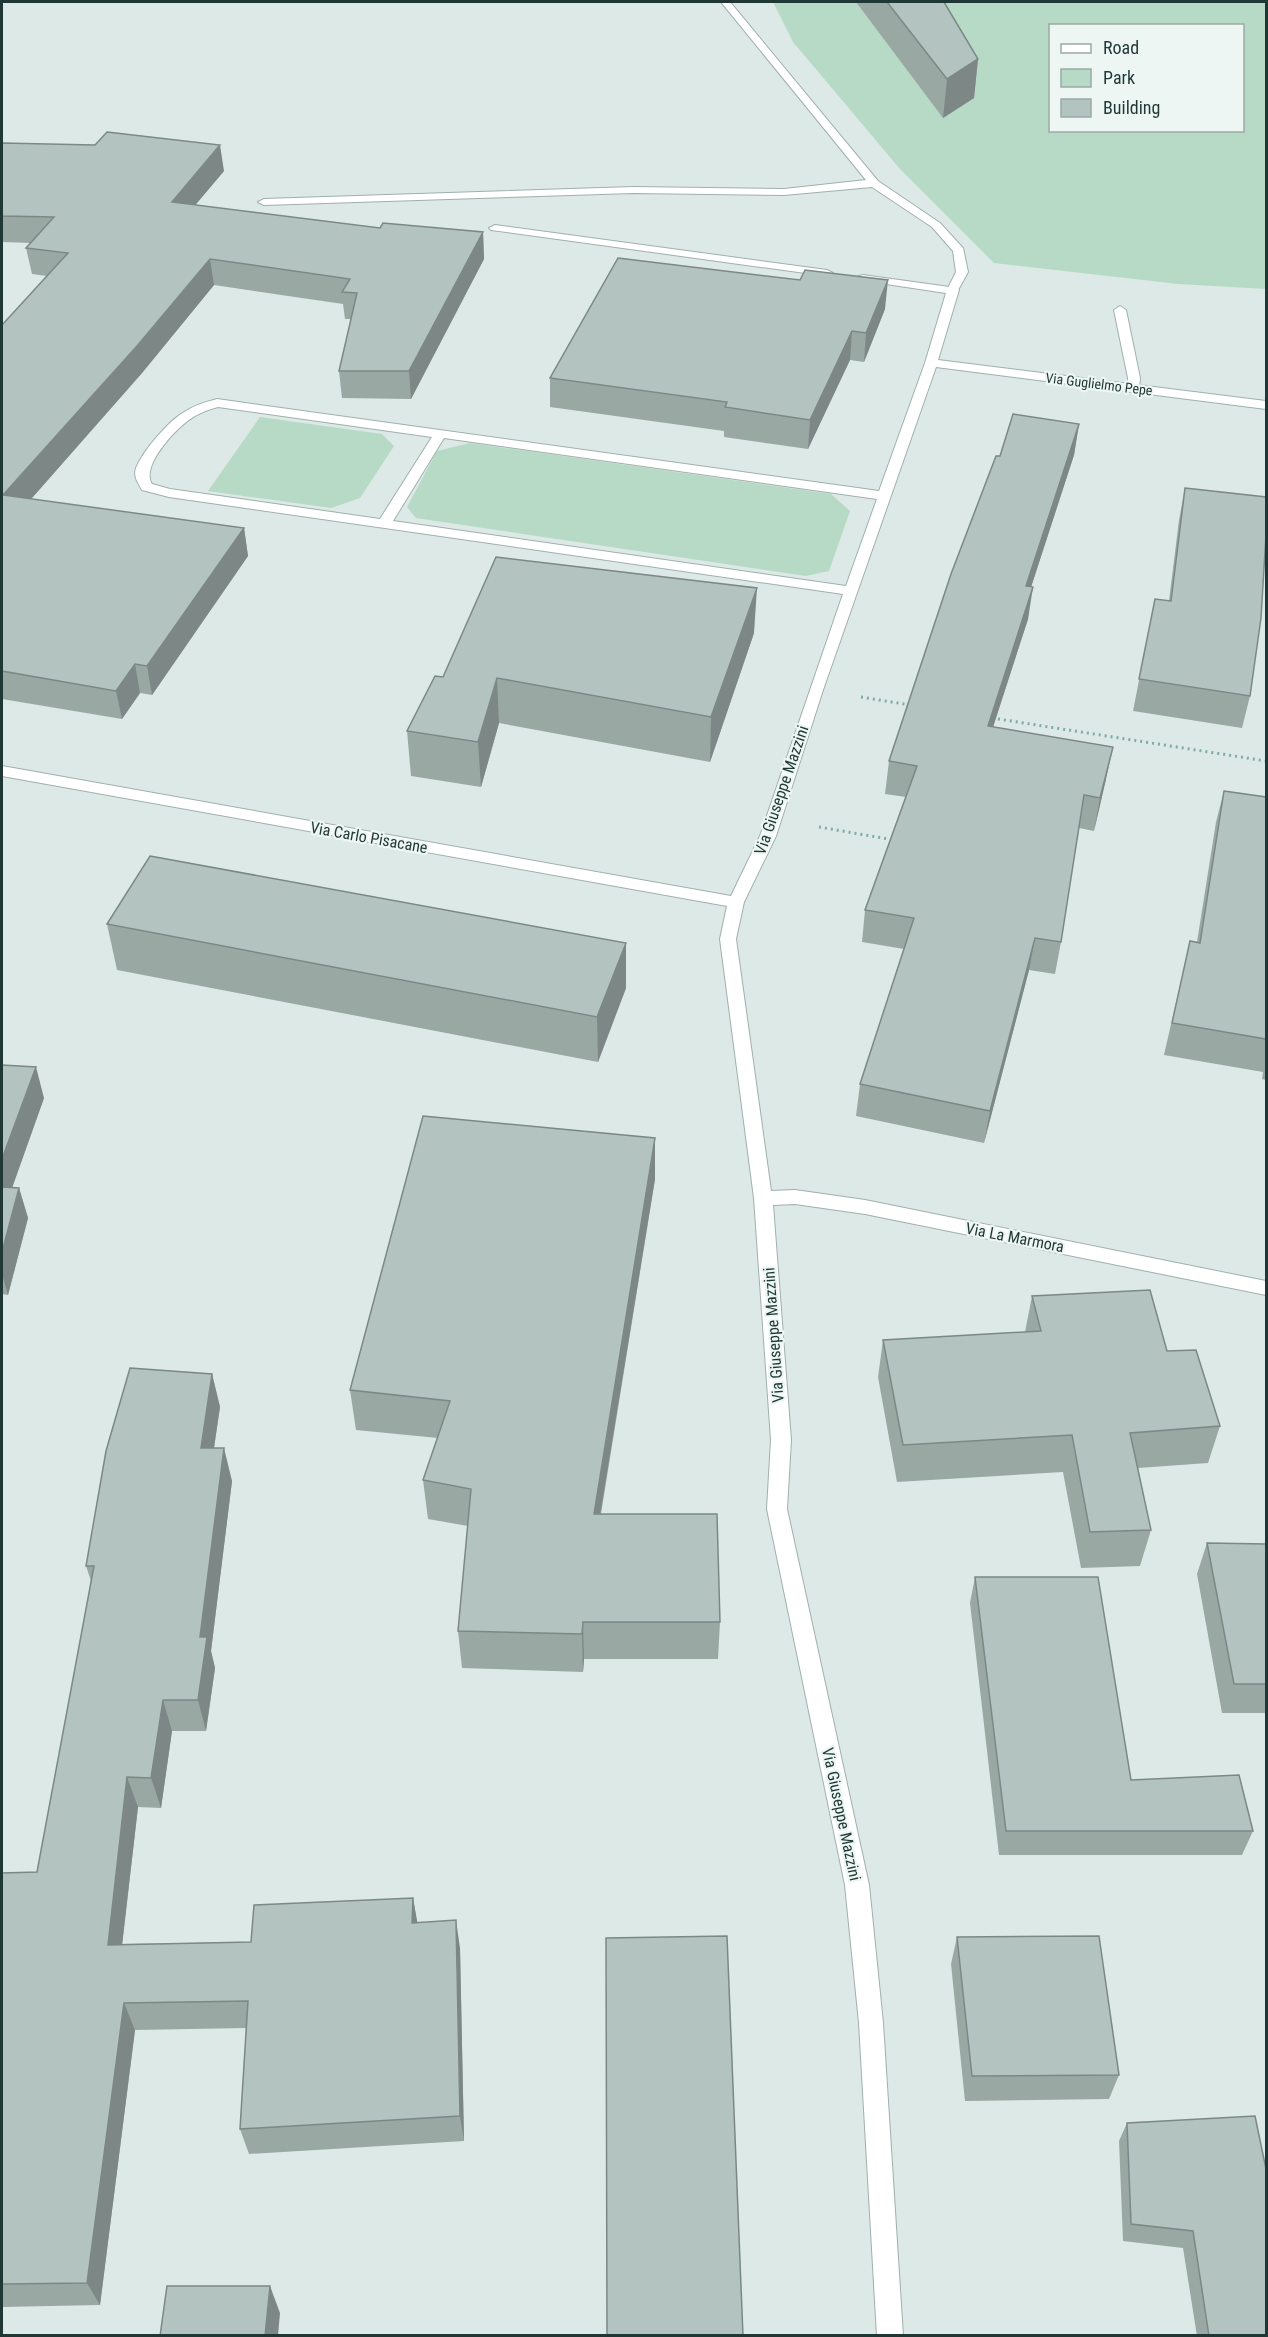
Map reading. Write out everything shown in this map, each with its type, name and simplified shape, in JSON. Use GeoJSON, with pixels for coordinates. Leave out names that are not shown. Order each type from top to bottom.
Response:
{"type":"FeatureCollection","features":[{"type":"Feature","properties":{"kind":"street","name":"Via Giuseppe Mazzini"},"geometry":{"type":"LineString","coordinates":[[725,2],[873,183],[936,225],[959,250],[962,272],[953,290],[931,363],[816,690],[774,819],[736,902],[728,939],[763,1198],[781,1440],[777,1509],[857,1885],[871,2023],[890,2336]]}},
{"type":"Feature","properties":{"kind":"street"},"geometry":{"type":"LineString","coordinates":[[264,202],[633,190],[784,192],[873,183]]}},
{"type":"Feature","properties":{"kind":"street"},"geometry":{"type":"LineString","coordinates":[[495,228],[953,290]]}},
{"type":"Feature","properties":{"kind":"street"},"geometry":{"type":"LineString","coordinates":[[1120,310],[1134,378],[1133,388]]}},
{"type":"Feature","properties":{"kind":"street","name":"Via Guglielmo Pepe"},"geometry":{"type":"LineString","coordinates":[[931,363],[1266,405]]}},
{"type":"Feature","properties":{"kind":"street"},"geometry":{"type":"LineString","coordinates":[[852,591],[169,493],[147,487],[142,479],[142,469],[180,417],[195,408],[217,404],[441,433],[885,496]]}},
{"type":"Feature","properties":{"kind":"street"},"geometry":{"type":"LineString","coordinates":[[384,524],[441,433]]}},
{"type":"Feature","properties":{"kind":"street","name":"Via Carlo Pisacane"},"geometry":{"type":"LineString","coordinates":[[2,771],[736,902]]}},
{"type":"Feature","properties":{"kind":"street","name":"Via La Marmora"},"geometry":{"type":"LineString","coordinates":[[763,1198],[795,1197],[866,1207],[1266,1288]]}},
{"type":"Feature","properties":{"kind":"path"},"geometry":{"type":"LineString","coordinates":[[816,690],[920,706]]}},
{"type":"Feature","properties":{"kind":"path"},"geometry":{"type":"LineString","coordinates":[[989,717],[1266,760]]}},
{"type":"Feature","properties":{"kind":"path"},"geometry":{"type":"LineString","coordinates":[[774,819],[901,842]]}},
{"type":"Feature","properties":{"kind":"green space"},"geometry":{"type":"Polygon","coordinates":[[[773,2],[1266,2],[1266,289],[1178,284],[994,263],[900,169],[793,42],[773,2]]]}},
{"type":"Feature","properties":{"kind":"green space"},"geometry":{"type":"Polygon","coordinates":[[[260,417],[382,434],[394,446],[360,498],[331,508],[208,491],[260,417]]]}},
{"type":"Feature","properties":{"kind":"green space"},"geometry":{"type":"Polygon","coordinates":[[[470,443],[831,494],[850,511],[829,571],[806,576],[416,518],[407,507],[437,451],[470,443]]]}},
{"type":"Feature","properties":{"kind":"building"},"geometry":{"type":"Polygon","coordinates":[[[887,2],[944,2],[978,59],[947,79],[887,2]]]}},
{"type":"Feature","properties":{"kind":"building"},"geometry":{"type":"Polygon","coordinates":[[[107,132],[220,145],[172,202],[380,228],[383,223],[483,232],[409,371],[339,371],[357,293],[342,292],[350,279],[210,259],[137,346],[3,495],[244,528],[147,666],[135,664],[116,691],[2,671],[2,325],[68,253],[26,248],[54,217],[2,216],[2,143],[95,145],[107,132]]]}},
{"type":"Feature","properties":{"kind":"building"},"geometry":{"type":"Polygon","coordinates":[[[618,258],[800,280],[805,270],[888,280],[866,333],[852,331],[810,420],[725,407],[727,402],[550,378],[618,258]]]}},
{"type":"Feature","properties":{"kind":"building"},"geometry":{"type":"Polygon","coordinates":[[[1013,414],[1079,424],[1026,586],[1033,587],[988,726],[1113,747],[1100,798],[1084,795],[1061,942],[1035,938],[990,1111],[860,1084],[914,918],[865,910],[917,766],[889,761],[951,574],[996,456],[1000,456],[1013,414]]]}},
{"type":"Feature","properties":{"kind":"building"},"geometry":{"type":"Polygon","coordinates":[[[1185,488],[1266,497],[1261,618],[1250,696],[1139,679],[1155,599],[1171,601],[1185,488]]]}},
{"type":"Feature","properties":{"kind":"building"},"geometry":{"type":"Polygon","coordinates":[[[496,557],[757,588],[711,717],[497,678],[478,742],[407,731],[435,676],[443,677],[496,557]]]}},
{"type":"Feature","properties":{"kind":"building"},"geometry":{"type":"Polygon","coordinates":[[[1224,791],[1266,797],[1266,1039],[1172,1023],[1190,941],[1200,943],[1224,791]]]}},
{"type":"Feature","properties":{"kind":"building"},"geometry":{"type":"Polygon","coordinates":[[[150,856],[626,943],[597,1017],[107,924],[150,856]]]}},
{"type":"Feature","properties":{"kind":"building"},"geometry":{"type":"Polygon","coordinates":[[[2,1065],[36,1067],[2,1159],[2,1065]]]}},
{"type":"Feature","properties":{"kind":"building"},"geometry":{"type":"Polygon","coordinates":[[[423,1116],[655,1138],[594,1514],[717,1514],[720,1622],[583,1622],[582,1634],[458,1631],[471,1489],[423,1480],[450,1401],[350,1390],[423,1116]]]}},
{"type":"Feature","properties":{"kind":"building"},"geometry":{"type":"Polygon","coordinates":[[[2,1187],[19,1188],[2,1252],[2,1187]]]}},
{"type":"Feature","properties":{"kind":"building"},"geometry":{"type":"Polygon","coordinates":[[[1150,1290],[1167,1351],[1196,1350],[1220,1426],[1130,1433],[1151,1530],[1090,1532],[1072,1435],[903,1445],[883,1340],[1041,1331],[1032,1296],[1150,1290]]]}},
{"type":"Feature","properties":{"kind":"building"},"geometry":{"type":"Polygon","coordinates":[[[130,1368],[212,1374],[201,1448],[224,1448],[200,1637],[207,1637],[198,1700],[163,1700],[151,1778],[127,1777],[108,1945],[251,1942],[254,1905],[413,1898],[412,1923],[456,1920],[460,2116],[240,2129],[248,2001],[124,2003],[87,2283],[2,2284],[2,1873],[37,1872],[94,1566],[86,1566],[106,1451],[130,1368]]]}},
{"type":"Feature","properties":{"kind":"building"},"geometry":{"type":"Polygon","coordinates":[[[1207,1543],[1266,1544],[1266,1684],[1234,1684],[1207,1543]]]}},
{"type":"Feature","properties":{"kind":"building"},"geometry":{"type":"Polygon","coordinates":[[[975,1577],[1098,1577],[1131,1780],[1239,1775],[1253,1831],[1006,1831],[975,1577]]]}},
{"type":"Feature","properties":{"kind":"building"},"geometry":{"type":"Polygon","coordinates":[[[727,1936],[743,2336],[607,2336],[606,1938],[727,1936]]]}},
{"type":"Feature","properties":{"kind":"building"},"geometry":{"type":"Polygon","coordinates":[[[1099,1936],[1119,2075],[972,2076],[957,1937],[1099,1936]]]}},
{"type":"Feature","properties":{"kind":"building"},"geometry":{"type":"Polygon","coordinates":[[[1255,2116],[1266,2169],[1266,2336],[1209,2336],[1193,2231],[1131,2224],[1127,2123],[1255,2116]]]}},
{"type":"Feature","properties":{"kind":"building"},"geometry":{"type":"Polygon","coordinates":[[[167,2286],[270,2286],[265,2336],[160,2336],[167,2286]]]}}]}
